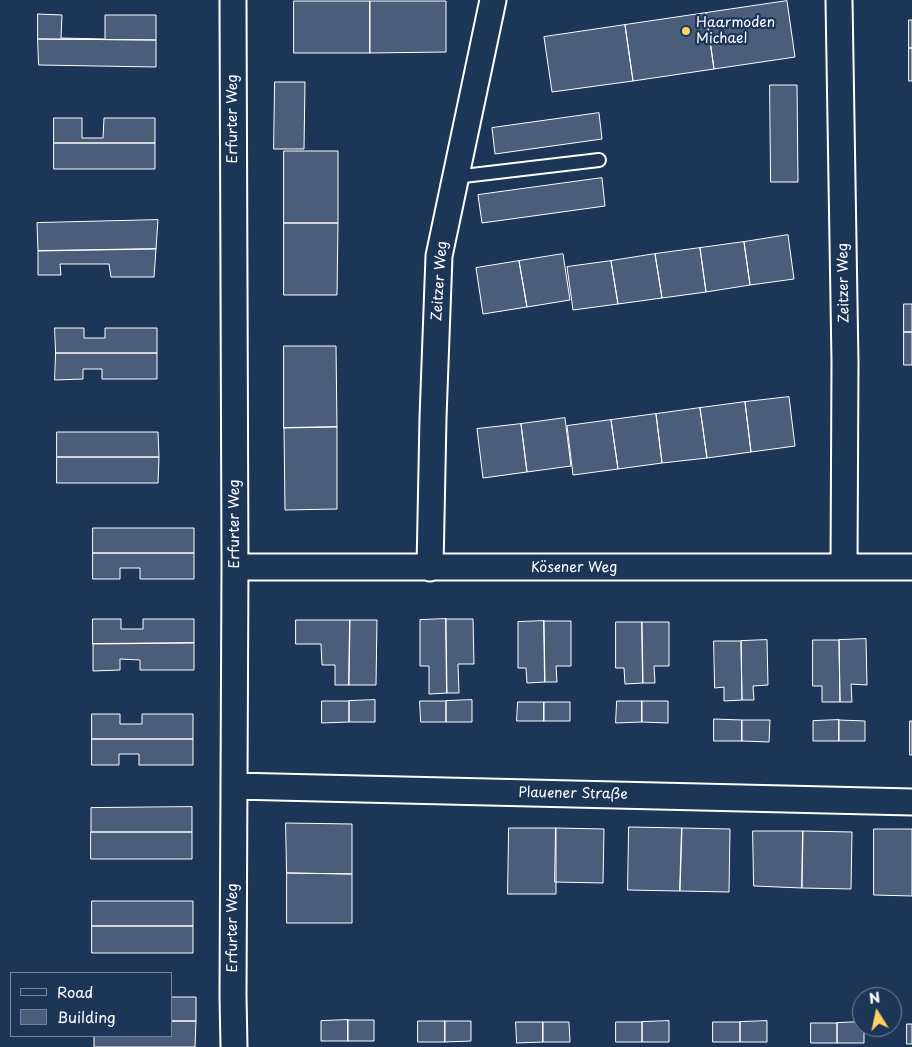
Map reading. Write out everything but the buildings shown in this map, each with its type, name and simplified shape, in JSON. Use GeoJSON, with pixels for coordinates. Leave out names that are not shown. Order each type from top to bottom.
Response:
{"type":"FeatureCollection","features":[{"type":"Feature","properties":{"kind":"street","name":"Erfurter Weg"},"geometry":{"type":"LineString","coordinates":[[233,0],[234,1047]]}},
{"type":"Feature","properties":{"kind":"street","name":"Zeitzer Weg"},"geometry":{"type":"LineString","coordinates":[[430,568],[439,256],[493,0]]}},
{"type":"Feature","properties":{"kind":"street","name":"Zeitzer Weg"},"geometry":{"type":"LineString","coordinates":[[839,0],[845,362],[844,567]]}},
{"type":"Feature","properties":{"kind":"street","name":"Kösener Weg"},"geometry":{"type":"LineString","coordinates":[[235,567],[912,567]]}},
{"type":"Feature","properties":{"kind":"street","name":"Plauener Straße"},"geometry":{"type":"LineString","coordinates":[[234,786],[912,802]]}},
{"type":"Feature","properties":{"kind":"lane"},"geometry":{"type":"LineString","coordinates":[[455,177],[600,160]]}},
{"type":"Feature","properties":{"kind":"place","name":"Haarmoden Michael"},"geometry":{"type":"Point","coordinates":[686,31]}}]}
